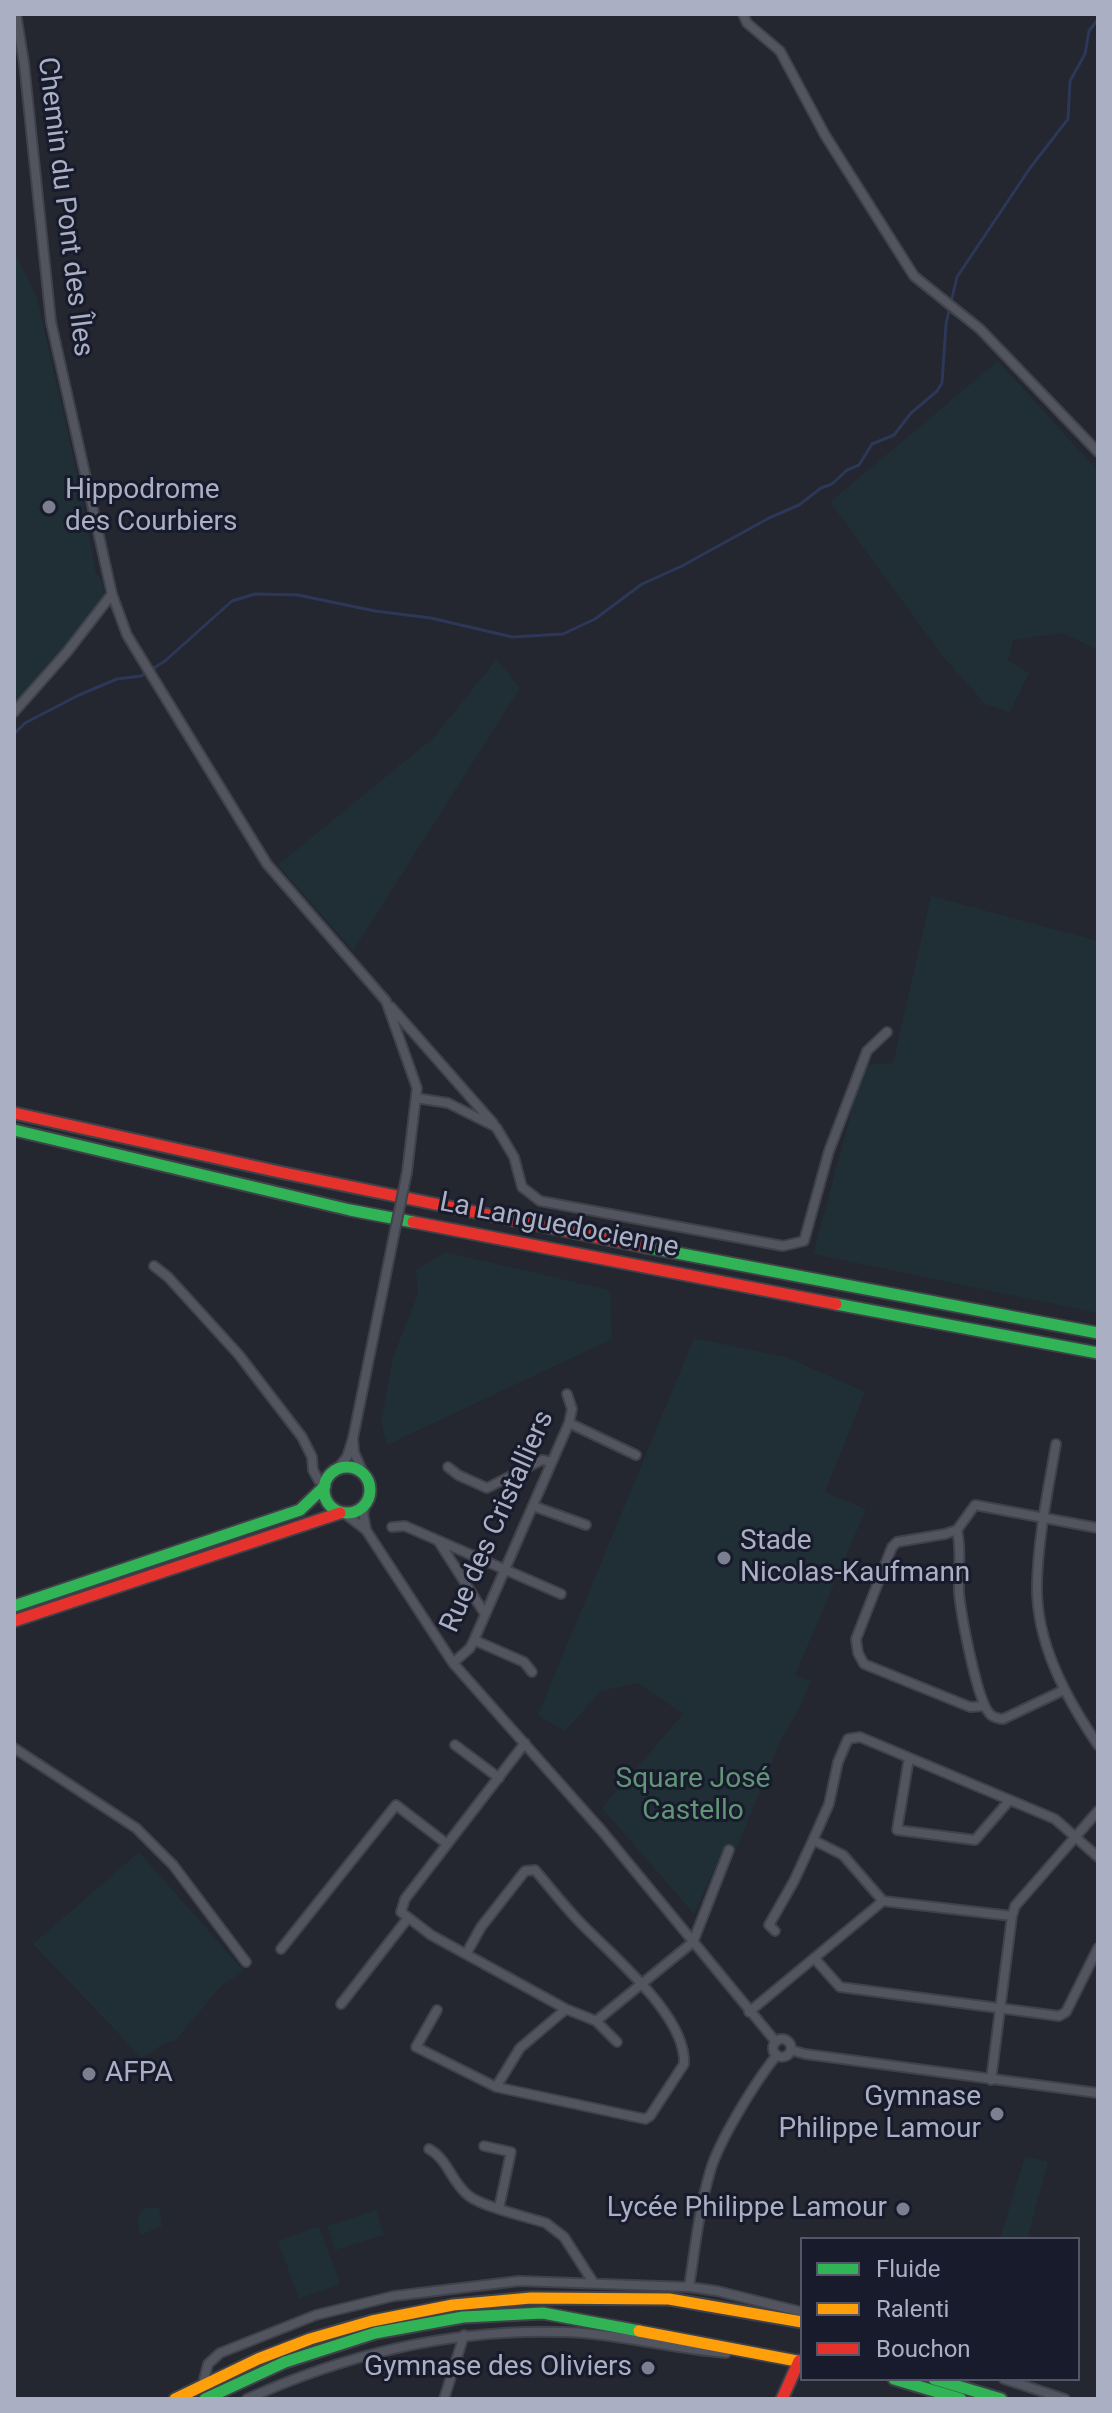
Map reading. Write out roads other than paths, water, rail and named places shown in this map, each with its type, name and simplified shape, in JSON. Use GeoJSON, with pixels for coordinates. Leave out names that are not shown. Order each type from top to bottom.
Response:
{"type":"FeatureCollection","features":[{"type":"Feature","properties":{"kind":"main road","name":"La Languedocienne"},"geometry":{"type":"LineString","coordinates":[[14,1113],[433,1206],[692,1258],[1098,1333]]}},
{"type":"Feature","properties":{"kind":"main road","name":"La Languedocienne"},"geometry":{"type":"LineString","coordinates":[[14,1130],[350,1210],[1098,1353]]}},
{"type":"Feature","properties":{"kind":"main road"},"geometry":{"type":"LineString","coordinates":[[14,1606],[300,1510],[337,1469],[354,1468],[364,1475],[371,1489],[366,1504],[356,1512],[342,1513],[14,1621]]}},
{"type":"Feature","properties":{"kind":"main road"},"geometry":{"type":"LineString","coordinates":[[326,1484],[327,1502],[342,1513]]}},
{"type":"Feature","properties":{"kind":"main road"},"geometry":{"type":"LineString","coordinates":[[175,2399],[281,2349],[396,2315],[453,2305],[531,2298],[683,2300],[800,2322]]}},
{"type":"Feature","properties":{"kind":"main road"},"geometry":{"type":"LineString","coordinates":[[205,2399],[285,2362],[375,2333],[463,2317],[543,2313],[800,2362],[782,2399]]}},
{"type":"Feature","properties":{"kind":"main road"},"geometry":{"type":"LineString","coordinates":[[901,2381],[961,2399]]}},
{"type":"Feature","properties":{"kind":"main road"},"geometry":{"type":"LineString","coordinates":[[941,2381],[1001,2399]]}},
{"type":"Feature","properties":{"kind":"street","name":"Chemin du Pont des Îles"},"geometry":{"type":"LineString","coordinates":[[16,14],[24,63],[51,322],[112,594],[127,635],[267,864],[386,1001],[417,1088],[407,1172],[353,1438]]}},
{"type":"Feature","properties":{"kind":"street"},"geometry":{"type":"LineString","coordinates":[[743,14],[747,23],[780,51],[825,135],[914,276],[980,329],[1098,452]]}},
{"type":"Feature","properties":{"kind":"street"},"geometry":{"type":"LineString","coordinates":[[14,712],[67,652],[112,594]]}},
{"type":"Feature","properties":{"kind":"street"},"geometry":{"type":"LineString","coordinates":[[386,1001],[496,1127],[514,1157],[522,1187],[540,1201],[783,1246],[804,1241],[829,1151],[867,1051],[887,1032]]}},
{"type":"Feature","properties":{"kind":"street"},"geometry":{"type":"LineString","coordinates":[[416,1098],[448,1103],[496,1127]]}},
{"type":"Feature","properties":{"kind":"street"},"geometry":{"type":"LineString","coordinates":[[154,1266],[168,1277],[239,1355],[302,1437],[312,1457],[315,1476],[326,1484]]}},
{"type":"Feature","properties":{"kind":"street","name":"Rue des Cristalliers"},"geometry":{"type":"LineString","coordinates":[[453,1663],[470,1648],[474,1640],[569,1423],[572,1409],[567,1394]]}},
{"type":"Feature","properties":{"kind":"street"},"geometry":{"type":"LineString","coordinates":[[569,1423],[636,1455]]}},
{"type":"Feature","properties":{"kind":"street"},"geometry":{"type":"LineString","coordinates":[[337,1469],[347,1457],[353,1438]]}},
{"type":"Feature","properties":{"kind":"street"},"geometry":{"type":"LineString","coordinates":[[353,1438],[354,1452],[364,1475]]}},
{"type":"Feature","properties":{"kind":"street"},"geometry":{"type":"LineString","coordinates":[[1056,1444],[1037,1587],[1045,1641],[1064,1690],[1098,1745]]}},
{"type":"Feature","properties":{"kind":"street"},"geometry":{"type":"LineString","coordinates":[[448,1467],[487,1488],[542,1460],[552,1462]]}},
{"type":"Feature","properties":{"kind":"street"},"geometry":{"type":"LineString","coordinates":[[366,1504],[363,1513],[366,1530]]}},
{"type":"Feature","properties":{"kind":"street"},"geometry":{"type":"LineString","coordinates":[[984,1706],[970,1707],[864,1664],[856,1639],[892,1547],[897,1542],[957,1530],[975,1505],[1098,1528]]}},
{"type":"Feature","properties":{"kind":"street"},"geometry":{"type":"LineString","coordinates":[[533,1506],[586,1525]]}},
{"type":"Feature","properties":{"kind":"street"},"geometry":{"type":"LineString","coordinates":[[342,1513],[366,1530],[453,1663],[525,1743],[776,2042]]}},
{"type":"Feature","properties":{"kind":"street"},"geometry":{"type":"LineString","coordinates":[[392,1527],[405,1526],[561,1594]]}},
{"type":"Feature","properties":{"kind":"street"},"geometry":{"type":"LineString","coordinates":[[957,1530],[961,1545],[959,1592],[970,1656],[984,1706],[992,1716],[1003,1719],[1064,1690]]}},
{"type":"Feature","properties":{"kind":"street"},"geometry":{"type":"LineString","coordinates":[[438,1541],[485,1614]]}},
{"type":"Feature","properties":{"kind":"street"},"geometry":{"type":"LineString","coordinates":[[474,1640],[524,1662],[532,1672]]}},
{"type":"Feature","properties":{"kind":"street"},"geometry":{"type":"LineString","coordinates":[[775,1931],[769,1925],[794,1881],[829,1804],[838,1762],[848,1739],[860,1737],[1008,1802],[1055,1819],[1098,1857]]}},
{"type":"Feature","properties":{"kind":"street"},"geometry":{"type":"LineString","coordinates":[[525,1743],[401,1905],[401,1912],[431,1935],[566,2009],[596,2021],[617,2042]]}},
{"type":"Feature","properties":{"kind":"street"},"geometry":{"type":"LineString","coordinates":[[455,1745],[499,1778]]}},
{"type":"Feature","properties":{"kind":"street"},"geometry":{"type":"LineString","coordinates":[[14,1748],[136,1828],[173,1865],[246,1962]]}},
{"type":"Feature","properties":{"kind":"street"},"geometry":{"type":"LineString","coordinates":[[909,1758],[897,1830],[975,1840],[1008,1802]]}},
{"type":"Feature","properties":{"kind":"street"},"geometry":{"type":"LineString","coordinates":[[281,1949],[396,1805],[447,1844]]}},
{"type":"Feature","properties":{"kind":"street"},"geometry":{"type":"LineString","coordinates":[[991,2080],[1015,1906],[1098,1811]]}},
{"type":"Feature","properties":{"kind":"street"},"geometry":{"type":"LineString","coordinates":[[813,1840],[843,1855],[883,1901],[1012,1916]]}},
{"type":"Feature","properties":{"kind":"street"},"geometry":{"type":"LineString","coordinates":[[596,2021],[693,1942],[729,1850]]}},
{"type":"Feature","properties":{"kind":"street"},"geometry":{"type":"LineString","coordinates":[[437,2010],[416,2047],[496,2087],[645,2119],[678,2074],[684,2057],[673,2025],[642,1985],[576,1919],[535,1870],[525,1871],[481,1927],[466,1954]]}},
{"type":"Feature","properties":{"kind":"street"},"geometry":{"type":"LineString","coordinates":[[749,2012],[883,1901]]}},
{"type":"Feature","properties":{"kind":"street"},"geometry":{"type":"LineString","coordinates":[[341,2004],[408,1918]]}},
{"type":"Feature","properties":{"kind":"street"},"geometry":{"type":"LineString","coordinates":[[814,1958],[840,1987],[1059,2016],[1066,2012],[1098,1948]]}},
{"type":"Feature","properties":{"kind":"street"},"geometry":{"type":"LineString","coordinates":[[496,2087],[520,2048],[566,2009]]}},
{"type":"Feature","properties":{"kind":"street"},"geometry":{"type":"LineString","coordinates":[[776,2042],[785,2040],[791,2050],[805,2054],[1098,2093]]}},
{"type":"Feature","properties":{"kind":"street"},"geometry":{"type":"LineString","coordinates":[[776,2042],[777,2055]]}},
{"type":"Feature","properties":{"kind":"street"},"geometry":{"type":"LineString","coordinates":[[777,2055],[784,2057],[791,2050]]}},
{"type":"Feature","properties":{"kind":"street"},"geometry":{"type":"LineString","coordinates":[[689,2287],[710,2172],[717,2152],[777,2055]]}},
{"type":"Feature","properties":{"kind":"street"},"geometry":{"type":"LineString","coordinates":[[484,2146],[511,2152],[499,2208]]}},
{"type":"Feature","properties":{"kind":"street"},"geometry":{"type":"LineString","coordinates":[[429,2149],[440,2155],[460,2187],[471,2198],[556,2229],[593,2282]]}},
{"type":"Feature","properties":{"kind":"street"},"geometry":{"type":"LineString","coordinates":[[203,2384],[208,2364],[220,2353],[316,2315],[394,2296],[503,2283],[593,2282],[689,2287],[800,2312]]}},
{"type":"Feature","properties":{"kind":"street"},"geometry":{"type":"LineString","coordinates":[[247,2399],[284,2382],[359,2357],[464,2335],[564,2332],[800,2362]]}},
{"type":"Feature","properties":{"kind":"street"},"geometry":{"type":"LineString","coordinates":[[444,2399],[464,2335]]}},
{"type":"Feature","properties":{"kind":"street"},"geometry":{"type":"LineString","coordinates":[[1010,2381],[1065,2399]]}},
{"type":"Feature","properties":{"kind":"waterway"},"geometry":{"type":"LineString","coordinates":[[14,734],[25,723],[79,695],[117,679],[141,676],[165,661],[232,601],[255,594],[298,595],[375,611],[431,618],[512,637],[563,634],[595,619],[642,584],[799,505],[821,488],[832,484],[847,470],[859,465],[872,444],[894,435],[911,413],[942,383],[946,324],[957,277],[1030,168],[1068,119],[1070,81],[1085,54],[1089,31],[1098,19]]}},
{"type":"Feature","properties":{"kind":"place","name":"Hippodrome des Courbiers"},"geometry":{"type":"Point","coordinates":[49,507]}},
{"type":"Feature","properties":{"kind":"place","name":"Stade Nicolas-Kaufmann"},"geometry":{"type":"Point","coordinates":[724,1558]}},
{"type":"Feature","properties":{"kind":"place","name":"AFPA"},"geometry":{"type":"Point","coordinates":[89,2074]}},
{"type":"Feature","properties":{"kind":"place","name":"Gymnase Philippe Lamour"},"geometry":{"type":"Point","coordinates":[997,2114]}},
{"type":"Feature","properties":{"kind":"place","name":"Lycée Philippe Lamour"},"geometry":{"type":"Point","coordinates":[903,2209]}},
{"type":"Feature","properties":{"kind":"place","name":"Gymnase des Oliviers"},"geometry":{"type":"Point","coordinates":[648,2368]}},
{"type":"Feature","properties":{"kind":"park label","name":"Square José Castello"},"geometry":{"type":"Point","coordinates":[693,1796]}}]}
